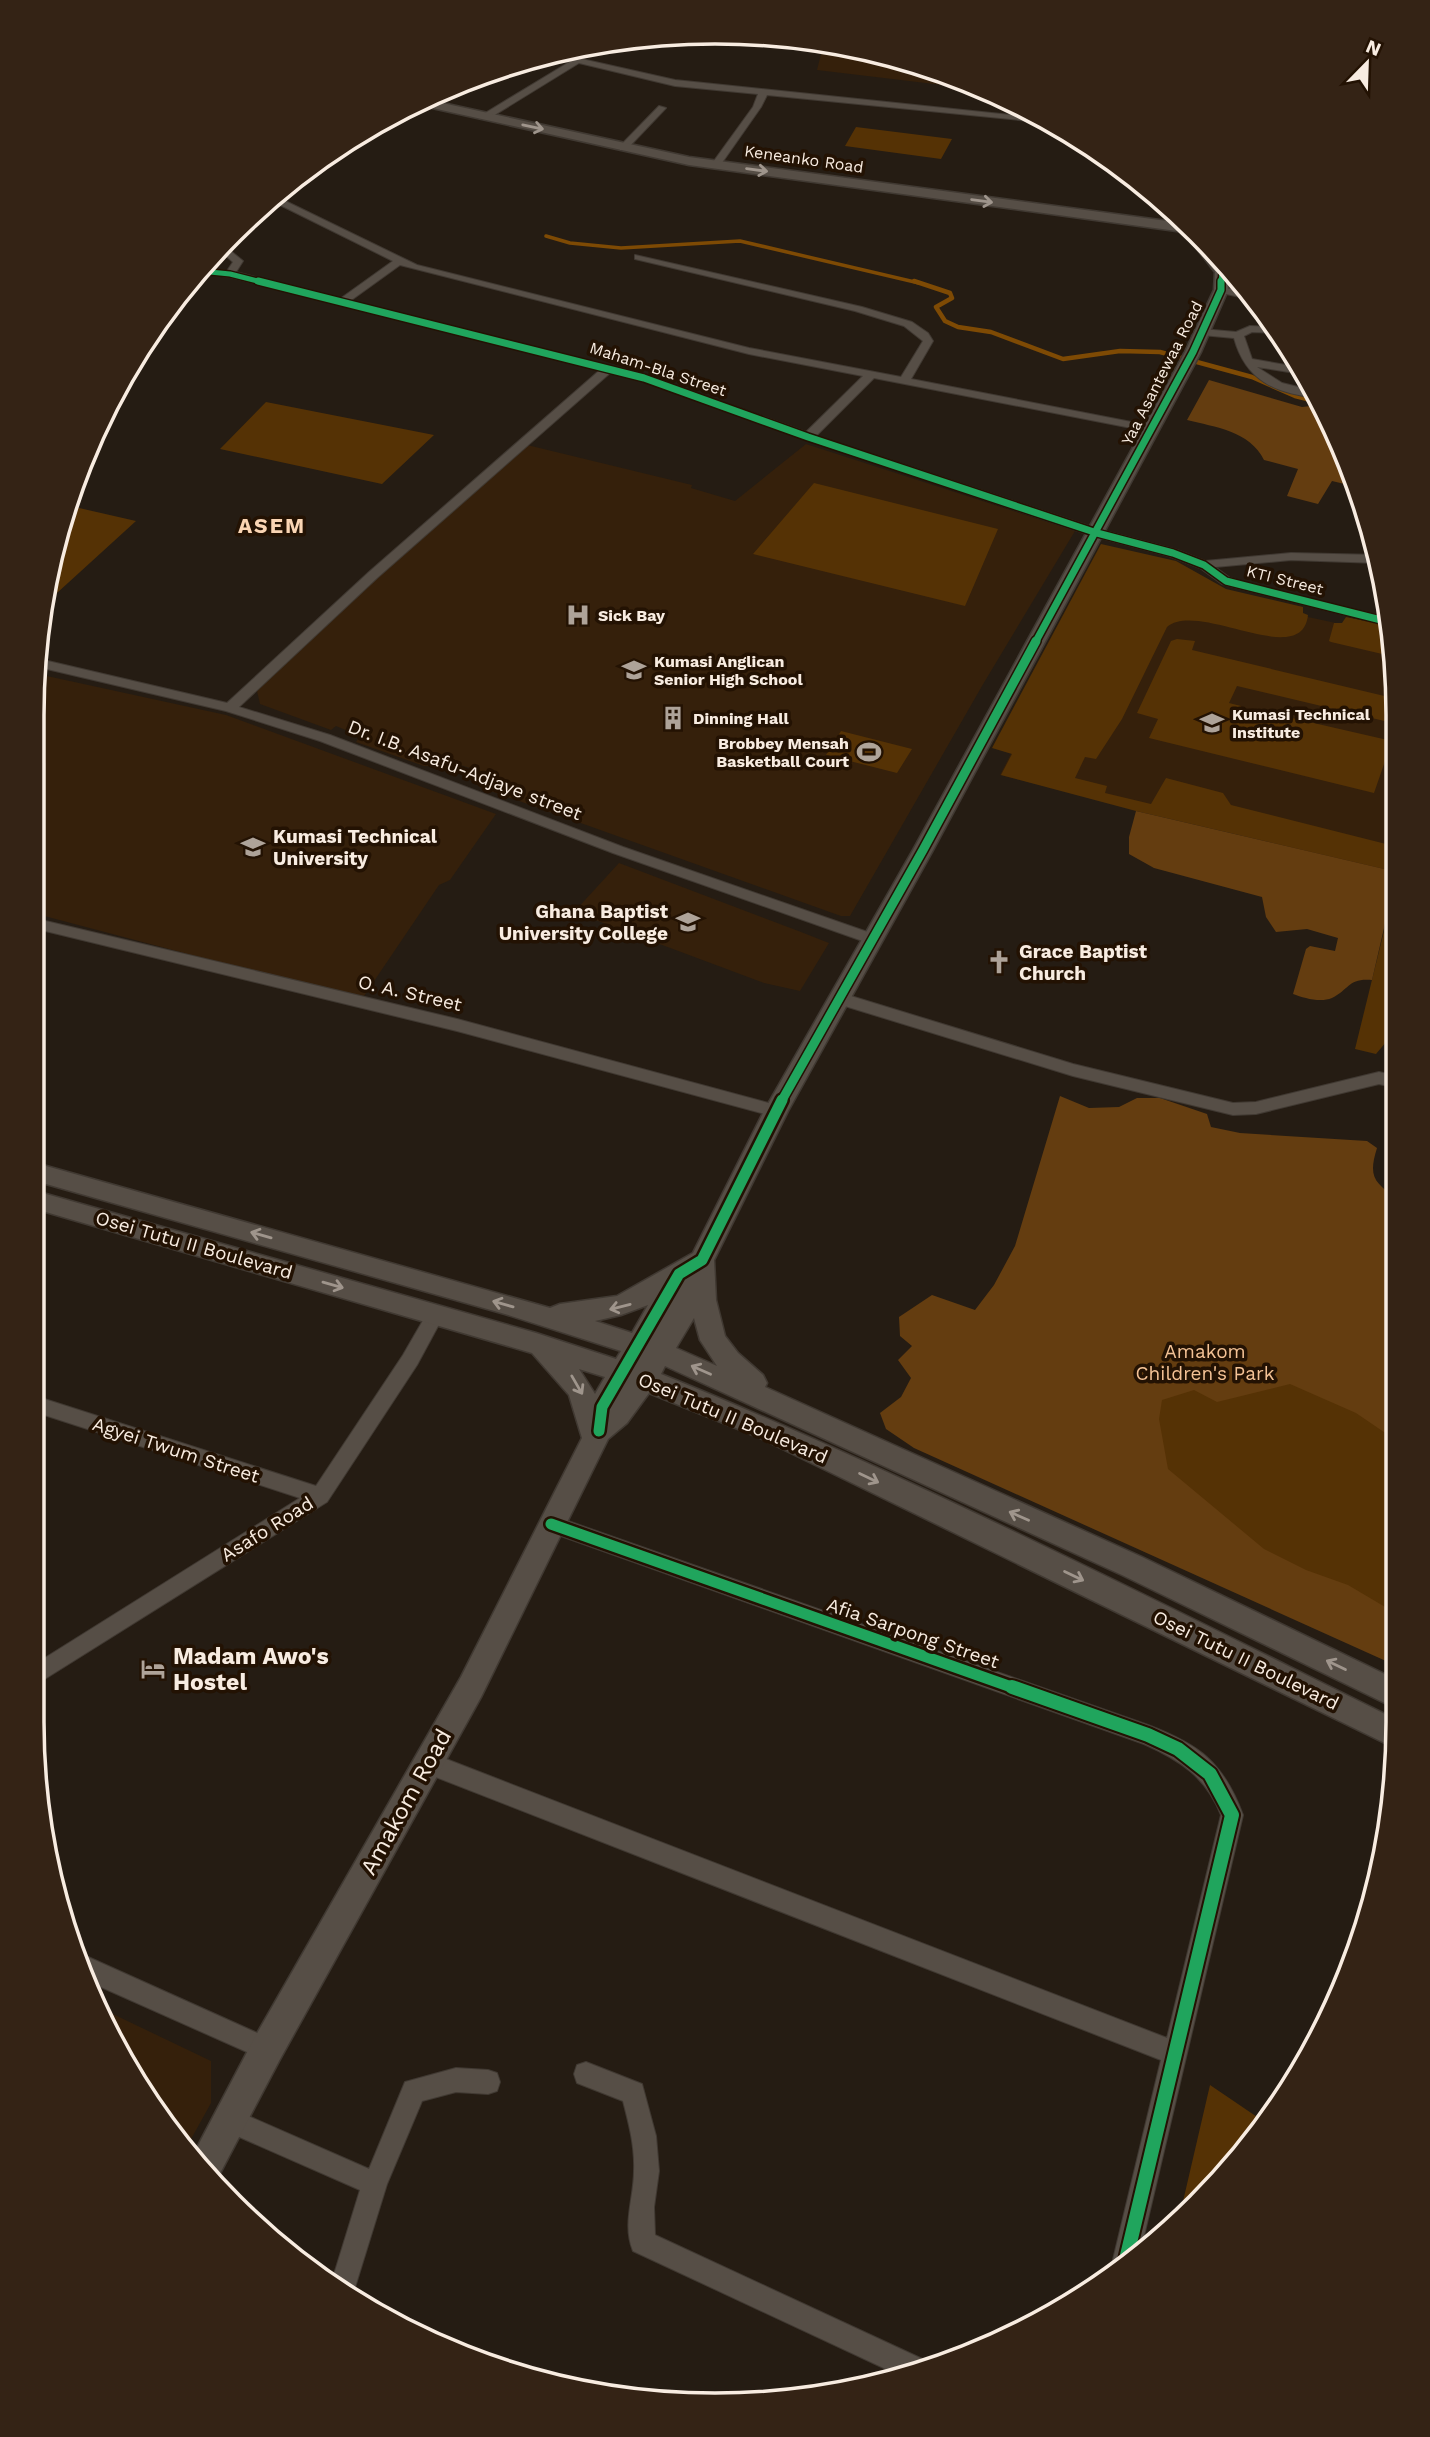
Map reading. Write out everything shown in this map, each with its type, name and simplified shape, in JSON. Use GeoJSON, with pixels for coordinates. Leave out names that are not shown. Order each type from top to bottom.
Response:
{"type":"FeatureCollection","features":[{"type":"Feature","properties":{"kind":"street"},"geometry":{"type":"LineString","coordinates":[[572,60],[676,83],[1022,119]]}},
{"type":"Feature","properties":{"kind":"street"},"geometry":{"type":"LineString","coordinates":[[485,117],[577,61]]}},
{"type":"Feature","properties":{"kind":"street"},"geometry":{"type":"LineString","coordinates":[[716,165],[757,107],[763,93]]}},
{"type":"Feature","properties":{"kind":"street","name":"Keneanko Road"},"geometry":{"type":"LineString","coordinates":[[435,106],[623,148],[716,165],[1176,227]]}},
{"type":"Feature","properties":{"kind":"street"},"geometry":{"type":"LineString","coordinates":[[623,148],[662,108]]}},
{"type":"Feature","properties":{"kind":"street"},"geometry":{"type":"LineString","coordinates":[[281,202],[399,261],[749,351],[1152,429]]}},
{"type":"Feature","properties":{"kind":"street"},"geometry":{"type":"LineString","coordinates":[[228,253],[238,261],[230,274]]}},
{"type":"Feature","properties":{"kind":"street"},"geometry":{"type":"LineString","coordinates":[[639,257],[858,309],[908,324],[928,341],[905,380]]}},
{"type":"Feature","properties":{"kind":"street"},"geometry":{"type":"LineString","coordinates":[[342,302],[399,261]]}},
{"type":"Feature","properties":{"kind":"street","name":"Maham-Bla Street"},"geometry":{"type":"LineString","coordinates":[[210,272],[230,274],[609,368],[1097,533]]}},
{"type":"Feature","properties":{"kind":"street","name":"Yaa Asantewaa Road"},"geometry":{"type":"LineString","coordinates":[[874,940],[1190,358],[1221,290],[1222,274]]}},
{"type":"Feature","properties":{"kind":"street"},"geometry":{"type":"LineString","coordinates":[[1221,290],[1238,294]]}},
{"type":"Feature","properties":{"kind":"street"},"geometry":{"type":"LineString","coordinates":[[1202,332],[1238,335],[1250,329],[1264,330]]}},
{"type":"Feature","properties":{"kind":"street"},"geometry":{"type":"LineString","coordinates":[[1238,335],[1248,362],[1256,373],[1303,391]]}},
{"type":"Feature","properties":{"kind":"street"},"geometry":{"type":"LineString","coordinates":[[1248,362],[1290,369]]}},
{"type":"Feature","properties":{"kind":"street"},"geometry":{"type":"LineString","coordinates":[[230,708],[402,550],[609,368]]}},
{"type":"Feature","properties":{"kind":"street"},"geometry":{"type":"LineString","coordinates":[[808,437],[872,375]]}},
{"type":"Feature","properties":{"kind":"street","name":"KTI Street"},"geometry":{"type":"LineString","coordinates":[[1097,533],[1173,553],[1204,565],[1226,581],[1245,587],[1380,620]]}},
{"type":"Feature","properties":{"kind":"street"},"geometry":{"type":"LineString","coordinates":[[1204,565],[1232,560],[1292,557],[1367,559]]}},
{"type":"Feature","properties":{"kind":"street","name":"Dr. I.B. Asafu-Adjaye street"},"geometry":{"type":"LineString","coordinates":[[46,665],[230,708],[337,742],[618,849],[874,940]]}},
{"type":"Feature","properties":{"kind":"street","name":"O. A. Street"},"geometry":{"type":"LineString","coordinates":[[44,926],[457,1025],[776,1111]]}},
{"type":"Feature","properties":{"kind":"street","name":"Amakom Road"},"geometry":{"type":"LineString","coordinates":[[208,2162],[267,2049],[471,1687],[596,1436],[618,1415],[634,1376],[694,1272],[776,1111],[874,940]]}},
{"type":"Feature","properties":{"kind":"street"},"geometry":{"type":"LineString","coordinates":[[841,999],[1073,1070],[1233,1109],[1256,1108],[1378,1079],[1386,1080]]}},
{"type":"Feature","properties":{"kind":"street","name":"Osei Tutu II Boulevard"},"geometry":{"type":"LineString","coordinates":[[44,1174],[542,1315],[649,1349],[795,1412],[893,1460],[1132,1566],[1386,1690]]}},
{"type":"Feature","properties":{"kind":"street","name":"Osei Tutu II Boulevard"},"geometry":{"type":"LineString","coordinates":[[44,1202],[536,1344],[634,1376],[767,1429],[1129,1602],[1386,1729]]}},
{"type":"Feature","properties":{"kind":"street"},"geometry":{"type":"LineString","coordinates":[[542,1315],[594,1312],[633,1303],[694,1272],[711,1338],[719,1352],[730,1364],[795,1412]]}},
{"type":"Feature","properties":{"kind":"street","name":"Asafo Road"},"geometry":{"type":"LineString","coordinates":[[44,1659],[320,1496],[435,1315]]}},
{"type":"Feature","properties":{"kind":"street"},"geometry":{"type":"LineString","coordinates":[[536,1344],[576,1382],[590,1412],[596,1436]]}},
{"type":"Feature","properties":{"kind":"street","name":"Agyei Twum Street"},"geometry":{"type":"LineString","coordinates":[[44,1408],[320,1496]]}},
{"type":"Feature","properties":{"kind":"street","name":"Afia Sarpong Street"},"geometry":{"type":"LineString","coordinates":[[551,1524],[1179,1748],[1206,1765],[1224,1791],[1233,1815],[1175,2054]]}},
{"type":"Feature","properties":{"kind":"street"},"geometry":{"type":"LineString","coordinates":[[428,1763],[1175,2054],[1128,2252]]}},
{"type":"Feature","properties":{"kind":"street"},"geometry":{"type":"LineString","coordinates":[[92,1971],[267,2049]]}},
{"type":"Feature","properties":{"kind":"street"},"geometry":{"type":"LineString","coordinates":[[586,2074],[633,2093],[645,2136],[648,2171],[641,2207],[642,2242],[907,2365]]}},
{"type":"Feature","properties":{"kind":"street"},"geometry":{"type":"LineString","coordinates":[[345,2282],[375,2185],[414,2091],[456,2080],[488,2082]]}},
{"type":"Feature","properties":{"kind":"street"},"geometry":{"type":"LineString","coordinates":[[230,2120],[375,2185]]}},
{"type":"Feature","properties":{"kind":"shaded area"},"geometry":{"type":"Polygon","coordinates":[[[821,54],[889,67],[948,86],[817,70],[821,54]]]}},
{"type":"Feature","properties":{"kind":"shaded area","name":"Kumasi Anglican Senior High School"},"geometry":{"type":"Polygon","coordinates":[[[523,444],[692,485],[691,488],[735,501],[806,444],[1075,531],[850,916],[841,916],[480,787],[469,779],[473,769],[445,760],[435,766],[424,766],[356,742],[360,736],[336,726],[331,730],[260,704],[257,691],[292,655],[523,444]]]}},
{"type":"Feature","properties":{"kind":"shaded area","name":"Kumasi Technical Institute"},"geometry":{"type":"Polygon","coordinates":[[[1137,580],[1382,633],[1386,715],[1386,871],[1000,775],[1096,589],[1137,580]]]}},
{"type":"Feature","properties":{"kind":"shaded area","name":"Kumasi Technical University"},"geometry":{"type":"Polygon","coordinates":[[[45,676],[226,715],[496,814],[450,880],[439,885],[364,996],[286,980],[44,916],[45,676]]]}},
{"type":"Feature","properties":{"kind":"shaded area","name":"Ghana Baptist University College"},"geometry":{"type":"Polygon","coordinates":[[[619,863],[829,943],[800,991],[764,983],[574,912],[619,863]]]}},
{"type":"Feature","properties":{"kind":"shaded area"},"geometry":{"type":"Polygon","coordinates":[[[110,2013],[211,2061],[211,2103],[190,2141],[157,2095],[110,2013]]]}},
{"type":"Feature","properties":{"kind":"green space"},"geometry":{"type":"Polygon","coordinates":[[[856,127],[952,139],[941,159],[845,146],[856,127]]]}},
{"type":"Feature","properties":{"kind":"green space"},"geometry":{"type":"Polygon","coordinates":[[[1209,380],[1302,407],[1311,406],[1345,484],[1332,481],[1318,504],[1287,496],[1298,469],[1264,460],[1258,450],[1241,436],[1187,420],[1209,380]]]}},
{"type":"Feature","properties":{"kind":"green space"},"geometry":{"type":"Polygon","coordinates":[[[266,402],[434,435],[382,484],[220,449],[266,402]]]}},
{"type":"Feature","properties":{"kind":"green space"},"geometry":{"type":"Polygon","coordinates":[[[814,483],[998,529],[965,606],[753,554],[814,483]]]}},
{"type":"Feature","properties":{"kind":"green space"},"geometry":{"type":"Polygon","coordinates":[[[77,507],[136,521],[55,595],[77,507]]]}},
{"type":"Feature","properties":{"kind":"green space"},"geometry":{"type":"Polygon","coordinates":[[[1101,544],[1176,561],[1226,589],[1303,607],[1303,613],[1308,615],[1302,630],[1288,637],[1269,636],[1202,622],[1182,621],[1167,627],[1122,719],[1096,759],[1085,757],[1075,778],[1107,786],[1105,793],[1151,804],[1166,778],[1223,793],[1231,805],[1386,844],[1386,869],[1136,811],[1001,775],[1012,754],[992,748],[1101,544]]]}},
{"type":"Feature","properties":{"kind":"green space"},"geometry":{"type":"Polygon","coordinates":[[[1346,617],[1380,624],[1383,654],[1329,641],[1334,623],[1342,623],[1346,617]]]}},
{"type":"Feature","properties":{"kind":"green space"},"geometry":{"type":"Polygon","coordinates":[[[1171,641],[1195,641],[1192,650],[1386,696],[1386,721],[1237,686],[1229,703],[1241,706],[1240,713],[1258,717],[1261,711],[1386,740],[1386,758],[1374,793],[1149,738],[1158,719],[1137,713],[1171,641]]]}},
{"type":"Feature","properties":{"kind":"green space","name":"Brobbey Mensah Basketball Court"},"geometry":{"type":"Polygon","coordinates":[[[841,731],[912,749],[897,773],[826,755],[841,731]]]}},
{"type":"Feature","properties":{"kind":"green space"},"geometry":{"type":"Polygon","coordinates":[[[1136,811],[1386,869],[1386,920],[1372,980],[1354,982],[1338,995],[1322,1000],[1293,994],[1306,949],[1310,946],[1335,951],[1338,938],[1307,929],[1276,932],[1266,917],[1262,897],[1154,868],[1129,854],[1129,837],[1136,811]]]}},
{"type":"Feature","properties":{"kind":"green space"},"geometry":{"type":"Polygon","coordinates":[[[1386,923],[1386,1042],[1376,1054],[1355,1049],[1386,923]]]}},
{"type":"Feature","properties":{"kind":"green space","name":"Amakom Children's Park"},"geometry":{"type":"Polygon","coordinates":[[[1060,1096],[1089,1108],[1119,1107],[1137,1098],[1160,1098],[1207,1114],[1211,1127],[1240,1133],[1367,1141],[1377,1148],[1373,1172],[1378,1183],[1386,1190],[1386,1433],[1356,1413],[1290,1384],[1217,1402],[1194,1390],[1162,1400],[1159,1419],[1168,1469],[1264,1549],[1306,1570],[1348,1585],[1386,1607],[1386,1661],[914,1448],[886,1429],[880,1413],[901,1397],[911,1378],[898,1360],[912,1346],[900,1336],[899,1317],[932,1295],[975,1310],[994,1285],[1015,1246],[1060,1096]]]}},
{"type":"Feature","properties":{"kind":"green space","name":"Amakom Children's Park"},"geometry":{"type":"Polygon","coordinates":[[[1072,1125],[1386,1221],[1386,1653],[931,1441],[1072,1125]]]}},
{"type":"Feature","properties":{"kind":"green space"},"geometry":{"type":"Polygon","coordinates":[[[1210,2085],[1258,2117],[1220,2165],[1182,2204],[1210,2085]]]}},
{"type":"Feature","properties":{"kind":"waterway"},"geometry":{"type":"LineString","coordinates":[[546,236],[570,243],[621,248],[740,241],[919,283]]}},
{"type":"Feature","properties":{"kind":"waterway"},"geometry":{"type":"LineString","coordinates":[[914,281],[950,293],[952,298],[936,307],[945,321],[958,327],[991,332],[1063,359],[1120,351],[1160,352],[1252,377],[1307,399]]}},
{"type":"Feature","properties":{"kind":"cycle path"},"geometry":{"type":"LineString","coordinates":[[210,272],[230,274],[644,378],[808,437],[1097,533],[1173,553],[1204,565],[1226,581],[1380,620]]}},
{"type":"Feature","properties":{"kind":"cycle path"},"geometry":{"type":"LineString","coordinates":[[599,1431],[602,1407],[679,1274],[702,1260],[776,1111],[923,850],[1193,352],[1221,290],[1222,274]]}},
{"type":"Feature","properties":{"kind":"cycle path"},"geometry":{"type":"LineString","coordinates":[[551,1524],[1148,1735],[1190,1756],[1210,1774],[1226,1799],[1232,1815],[1128,2252]]}},
{"type":"Feature","properties":{"kind":"place","name":"Sick Bay"},"geometry":{"type":"Point","coordinates":[578,615]}},
{"type":"Feature","properties":{"kind":"place","name":"Kumasi Anglican Senior High School"},"geometry":{"type":"Point","coordinates":[634,670]}},
{"type":"Feature","properties":{"kind":"place","name":"Dinning Hall"},"geometry":{"type":"Point","coordinates":[673,718]}},
{"type":"Feature","properties":{"kind":"place","name":"Kumasi Technical Institute"},"geometry":{"type":"Point","coordinates":[1212,723]}},
{"type":"Feature","properties":{"kind":"place","name":"Brobbey Mensah Basketball Court"},"geometry":{"type":"Point","coordinates":[869,752]}},
{"type":"Feature","properties":{"kind":"place","name":"Kumasi Technical University"},"geometry":{"type":"Point","coordinates":[253,847]}},
{"type":"Feature","properties":{"kind":"place","name":"Ghana Baptist University College"},"geometry":{"type":"Point","coordinates":[688,922]}},
{"type":"Feature","properties":{"kind":"place","name":"Grace Baptist Church"},"geometry":{"type":"Point","coordinates":[999,962]}},
{"type":"Feature","properties":{"kind":"place","name":"Madam Awo's Hostel"},"geometry":{"type":"Point","coordinates":[153,1669]}},
{"type":"Feature","properties":{"kind":"district","name":"ASEM"},"geometry":{"type":"Point","coordinates":[272,525]}}]}
